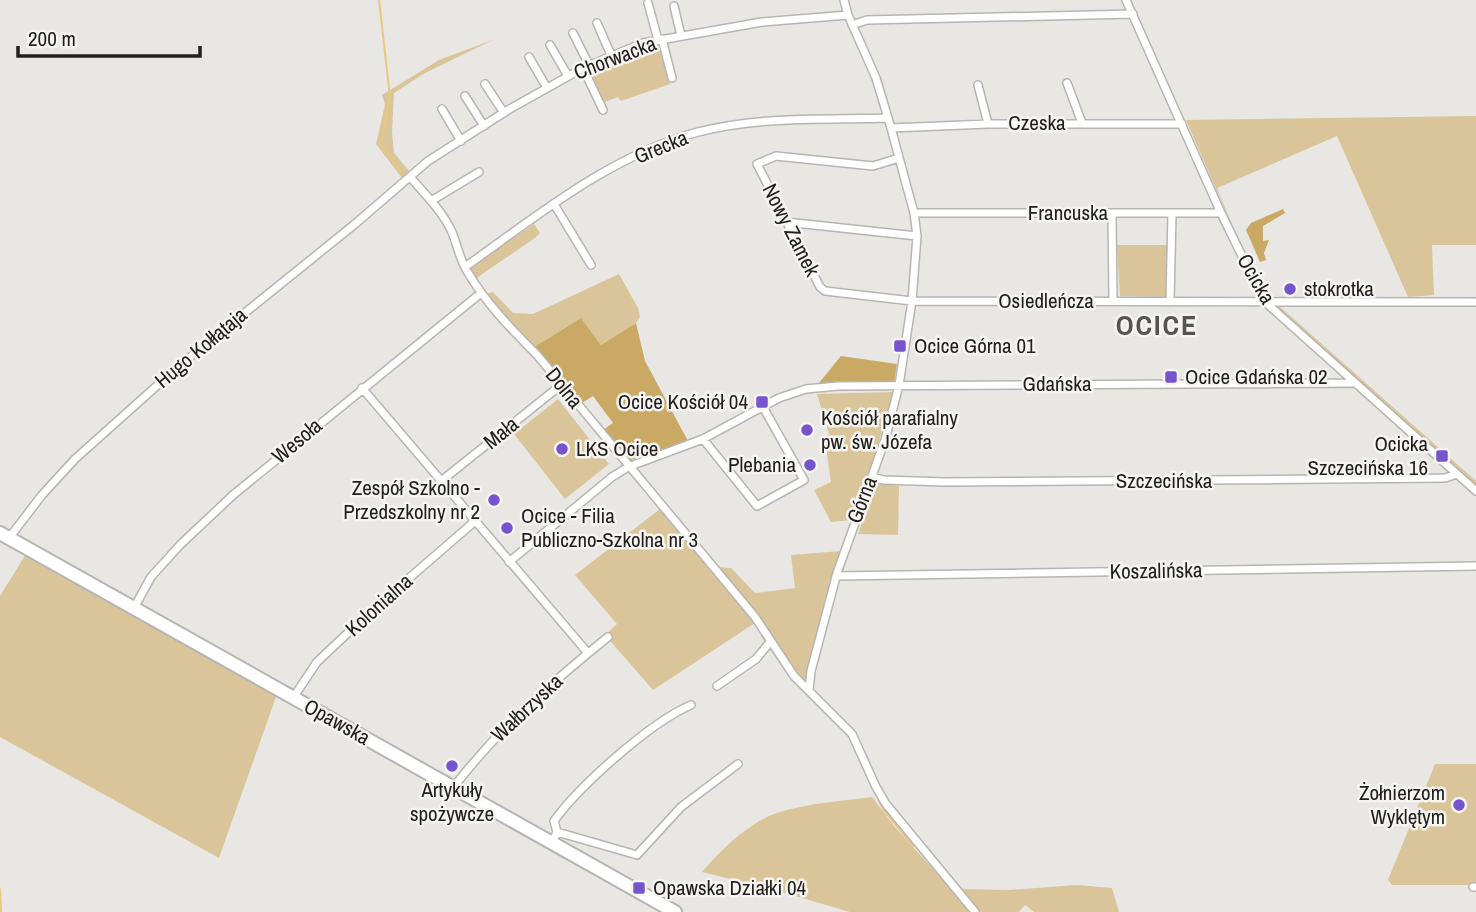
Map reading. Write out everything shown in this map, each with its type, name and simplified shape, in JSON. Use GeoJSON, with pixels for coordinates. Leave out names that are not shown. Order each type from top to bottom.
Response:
{"type":"FeatureCollection","features":[{"type":"Feature","properties":{"kind":"main road","name":"Opawska"},"geometry":{"type":"LineString","coordinates":[[4,535],[453,788],[554,837],[674,912]]}},
{"type":"Feature","properties":{"kind":"street","name":"Górna"},"geometry":{"type":"LineString","coordinates":[[809,690],[811,671],[846,542],[872,477],[899,385],[912,301],[916,236],[914,213],[876,78],[844,0]]}},
{"type":"Feature","properties":{"kind":"street","name":"Ocicka"},"geometry":{"type":"LineString","coordinates":[[1126,0],[1221,213],[1264,300],[1476,491]]}},
{"type":"Feature","properties":{"kind":"street"},"geometry":{"type":"LineString","coordinates":[[648,3],[673,78]]}},
{"type":"Feature","properties":{"kind":"street"},"geometry":{"type":"LineString","coordinates":[[674,6],[681,36]]}},
{"type":"Feature","properties":{"kind":"street"},"geometry":{"type":"LineString","coordinates":[[852,25],[867,20],[1133,14]]}},
{"type":"Feature","properties":{"kind":"street","name":"Chorwacka"},"geometry":{"type":"LineString","coordinates":[[411,178],[428,162],[504,113],[568,76],[643,43],[762,22],[848,15]]}},
{"type":"Feature","properties":{"kind":"street"},"geometry":{"type":"LineString","coordinates":[[597,23],[611,55]]}},
{"type":"Feature","properties":{"kind":"street"},"geometry":{"type":"LineString","coordinates":[[573,33],[603,110]]}},
{"type":"Feature","properties":{"kind":"street"},"geometry":{"type":"LineString","coordinates":[[550,45],[568,76]]}},
{"type":"Feature","properties":{"kind":"street"},"geometry":{"type":"LineString","coordinates":[[529,57],[547,88]]}},
{"type":"Feature","properties":{"kind":"street"},"geometry":{"type":"LineString","coordinates":[[1068,83],[1082,123]]}},
{"type":"Feature","properties":{"kind":"street"},"geometry":{"type":"LineString","coordinates":[[485,84],[504,113]]}},
{"type":"Feature","properties":{"kind":"street"},"geometry":{"type":"LineString","coordinates":[[978,85],[988,124]]}},
{"type":"Feature","properties":{"kind":"street"},"geometry":{"type":"LineString","coordinates":[[465,96],[484,126]]}},
{"type":"Feature","properties":{"kind":"street"},"geometry":{"type":"LineString","coordinates":[[442,109],[461,141]]}},
{"type":"Feature","properties":{"kind":"street","name":"Grecka"},"geometry":{"type":"LineString","coordinates":[[465,267],[554,204],[642,152],[697,132],[759,121],[888,118]]}},
{"type":"Feature","properties":{"kind":"street","name":"Czeska"},"geometry":{"type":"LineString","coordinates":[[891,128],[988,124],[1182,124]]}},
{"type":"Feature","properties":{"kind":"street","name":"Nowy Zamek"},"geometry":{"type":"LineString","coordinates":[[900,158],[873,166],[776,156],[757,164],[820,287],[825,291],[912,301]]}},
{"type":"Feature","properties":{"kind":"street"},"geometry":{"type":"LineString","coordinates":[[432,201],[479,172]]}},
{"type":"Feature","properties":{"kind":"street","name":"Dolna"},"geometry":{"type":"LineString","coordinates":[[411,178],[432,201],[451,230],[465,267],[481,293],[561,384],[755,617],[768,644],[809,690]]}},
{"type":"Feature","properties":{"kind":"street","name":"Hugo Kołłątaja"},"geometry":{"type":"LineString","coordinates":[[4,535],[75,458],[112,425],[230,324],[411,178]]}},
{"type":"Feature","properties":{"kind":"street"},"geometry":{"type":"LineString","coordinates":[[554,204],[591,265]]}},
{"type":"Feature","properties":{"kind":"street","name":"Francuska"},"geometry":{"type":"LineString","coordinates":[[914,213],[1221,213]]}},
{"type":"Feature","properties":{"kind":"street"},"geometry":{"type":"LineString","coordinates":[[1112,213],[1113,301]]}},
{"type":"Feature","properties":{"kind":"street"},"geometry":{"type":"LineString","coordinates":[[1170,302],[1172,213]]}},
{"type":"Feature","properties":{"kind":"street"},"geometry":{"type":"LineString","coordinates":[[786,222],[916,236]]}},
{"type":"Feature","properties":{"kind":"street","name":"Wesoła"},"geometry":{"type":"LineString","coordinates":[[134,608],[150,577],[233,495],[481,293]]}},
{"type":"Feature","properties":{"kind":"street","name":"Osiedleńcza"},"geometry":{"type":"LineString","coordinates":[[912,301],[1476,302]]}},
{"type":"Feature","properties":{"kind":"street","name":"Gdańska"},"geometry":{"type":"LineString","coordinates":[[509,562],[612,477],[628,467],[703,439],[779,398],[806,389],[899,385],[1354,383]]}},
{"type":"Feature","properties":{"kind":"street","name":"Mała"},"geometry":{"type":"LineString","coordinates":[[440,482],[561,384]]}},
{"type":"Feature","properties":{"kind":"street"},"geometry":{"type":"LineString","coordinates":[[362,388],[474,523],[588,653]]}},
{"type":"Feature","properties":{"kind":"street"},"geometry":{"type":"LineString","coordinates":[[703,439],[757,506],[804,480],[763,407]]}},
{"type":"Feature","properties":{"kind":"street","name":"Szczecińska"},"geometry":{"type":"LineString","coordinates":[[872,477],[884,481],[944,482],[1332,480],[1445,478],[1457,474]]}},
{"type":"Feature","properties":{"kind":"street","name":"Kolonialna"},"geometry":{"type":"LineString","coordinates":[[293,698],[317,662],[370,612],[474,523]]}},
{"type":"Feature","properties":{"kind":"street","name":"Koszalińska"},"geometry":{"type":"LineString","coordinates":[[836,576],[1476,566]]}},
{"type":"Feature","properties":{"kind":"street","name":"Wałbrzyska"},"geometry":{"type":"LineString","coordinates":[[453,788],[480,753],[517,715],[608,637]]}},
{"type":"Feature","properties":{"kind":"street"},"geometry":{"type":"LineString","coordinates":[[717,686],[756,659],[768,644]]}},
{"type":"Feature","properties":{"kind":"street"},"geometry":{"type":"LineString","coordinates":[[809,690],[852,734],[886,804],[975,912]]}},
{"type":"Feature","properties":{"kind":"street"},"geometry":{"type":"LineString","coordinates":[[691,705],[680,709],[626,749],[569,801],[554,821],[554,837],[637,855],[681,807],[738,764]]}},
{"type":"Feature","properties":{"kind":"shaded area"},"geometry":{"type":"Polygon","coordinates":[[[495,39],[425,73],[394,93],[394,153],[410,172],[402,178],[376,144],[385,105],[382,95],[439,60],[495,39]]]}},
{"type":"Feature","properties":{"kind":"shaded area"},"geometry":{"type":"Polygon","coordinates":[[[660,44],[670,84],[621,101],[618,97],[603,103],[588,70],[648,45],[660,44]]]}},
{"type":"Feature","properties":{"kind":"shaded area"},"geometry":{"type":"Polygon","coordinates":[[[1476,116],[1476,245],[1432,245],[1434,295],[1408,297],[1337,136],[1217,188],[1237,237],[1186,120],[1476,116]]]}},
{"type":"Feature","properties":{"kind":"shaded area"},"geometry":{"type":"Polygon","coordinates":[[[1283,209],[1285,213],[1263,226],[1263,241],[1269,240],[1264,253],[1266,260],[1260,262],[1246,230],[1251,223],[1283,209]]]}},
{"type":"Feature","properties":{"kind":"shaded area"},"geometry":{"type":"Polygon","coordinates":[[[534,224],[540,233],[535,238],[475,279],[468,269],[534,224]]]}},
{"type":"Feature","properties":{"kind":"shaded area"},"geometry":{"type":"Polygon","coordinates":[[[1117,245],[1167,245],[1168,297],[1120,296],[1117,245]]]}},
{"type":"Feature","properties":{"kind":"shaded area"},"geometry":{"type":"Polygon","coordinates":[[[619,274],[638,308],[640,317],[636,323],[601,345],[581,318],[534,347],[485,294],[493,292],[513,313],[533,314],[619,274]]]}},
{"type":"Feature","properties":{"kind":"shaded area"},"geometry":{"type":"Polygon","coordinates":[[[1278,305],[1476,481],[1476,488],[1276,309],[1278,305]]]}},
{"type":"Feature","properties":{"kind":"shaded area"},"geometry":{"type":"Polygon","coordinates":[[[581,318],[601,345],[636,323],[645,361],[688,441],[631,460],[625,458],[603,430],[613,423],[593,396],[582,403],[534,347],[581,318]]]}},
{"type":"Feature","properties":{"kind":"shaded area"},"geometry":{"type":"Polygon","coordinates":[[[841,356],[897,364],[894,383],[819,383],[841,356]]]}},
{"type":"Feature","properties":{"kind":"shaded area"},"geometry":{"type":"Polygon","coordinates":[[[893,392],[852,520],[831,522],[814,490],[831,482],[825,440],[829,434],[817,394],[893,392]]]}},
{"type":"Feature","properties":{"kind":"shaded area","name":"LKS Ocice"},"geometry":{"type":"Polygon","coordinates":[[[558,399],[609,464],[565,499],[514,434],[558,399]]]}},
{"type":"Feature","properties":{"kind":"shaded area"},"geometry":{"type":"Polygon","coordinates":[[[876,482],[899,486],[898,535],[858,534],[876,482]]]}},
{"type":"Feature","properties":{"kind":"shaded area"},"geometry":{"type":"Polygon","coordinates":[[[660,509],[755,623],[653,690],[605,635],[617,624],[575,575],[660,509]]]}},
{"type":"Feature","properties":{"kind":"shaded area"},"geometry":{"type":"Polygon","coordinates":[[[841,551],[812,657],[808,687],[714,567],[731,568],[755,593],[795,588],[791,555],[841,551]]]}},
{"type":"Feature","properties":{"kind":"shaded area"},"geometry":{"type":"Polygon","coordinates":[[[26,554],[277,694],[219,858],[0,737],[0,596],[26,554]]]}},
{"type":"Feature","properties":{"kind":"shaded area"},"geometry":{"type":"Polygon","coordinates":[[[1435,764],[1476,764],[1476,885],[1392,885],[1388,880],[1435,764]]]}},
{"type":"Feature","properties":{"kind":"shaded area"},"geometry":{"type":"Polygon","coordinates":[[[872,797],[895,827],[972,912],[850,912],[702,872],[737,837],[769,816],[802,806],[872,797]]]}},
{"type":"Feature","properties":{"kind":"shaded area"},"geometry":{"type":"Polygon","coordinates":[[[1077,885],[1112,888],[1119,912],[1034,912],[1025,905],[1019,912],[981,912],[960,889],[1008,890],[1077,885]]]}},
{"type":"Feature","properties":{"kind":"waterway"},"geometry":{"type":"LineString","coordinates":[[379,0],[390,97],[381,145],[401,172]]}},
{"type":"Feature","properties":{"kind":"waterway"},"geometry":{"type":"LineString","coordinates":[[892,426],[900,397]]}},
{"type":"Feature","properties":{"kind":"waterway"},"geometry":{"type":"LineString","coordinates":[[762,636],[767,643]]}},
{"type":"Feature","properties":{"kind":"waterway"},"geometry":{"type":"LineString","coordinates":[[770,648],[789,675]]}},
{"type":"Feature","properties":{"kind":"waterway"},"geometry":{"type":"LineString","coordinates":[[792,679],[806,693]]}},
{"type":"Feature","properties":{"kind":"waterway"},"geometry":{"type":"LineString","coordinates":[[859,759],[883,809],[913,846]]}},
{"type":"Feature","properties":{"kind":"waterway"},"geometry":{"type":"LineString","coordinates":[[0,889],[1,912]]}},
{"type":"Feature","properties":{"kind":"place","name":"stokrotka"},"geometry":{"type":"Point","coordinates":[1290,289]}},
{"type":"Feature","properties":{"kind":"place","name":"Ocice Górna 01"},"geometry":{"type":"Point","coordinates":[900,346]}},
{"type":"Feature","properties":{"kind":"place","name":"Ocice Gdańska 02"},"geometry":{"type":"Point","coordinates":[1171,377]}},
{"type":"Feature","properties":{"kind":"place","name":"Ocice Kościół 04"},"geometry":{"type":"Point","coordinates":[762,402]}},
{"type":"Feature","properties":{"kind":"place","name":"Kościół parafialny pw. św. Józefa"},"geometry":{"type":"Point","coordinates":[807,430]}},
{"type":"Feature","properties":{"kind":"place","name":"LKS Ocice"},"geometry":{"type":"Point","coordinates":[562,449]}},
{"type":"Feature","properties":{"kind":"place","name":"Ocicka Szczecińska 16"},"geometry":{"type":"Point","coordinates":[1442,456]}},
{"type":"Feature","properties":{"kind":"place","name":"Plebania"},"geometry":{"type":"Point","coordinates":[810,465]}},
{"type":"Feature","properties":{"kind":"place","name":"Zespół Szkolno - Przedszkolny nr 2"},"geometry":{"type":"Point","coordinates":[494,500]}},
{"type":"Feature","properties":{"kind":"place","name":"Ocice - Filia Publiczno-Szkolna nr 3"},"geometry":{"type":"Point","coordinates":[507,528]}},
{"type":"Feature","properties":{"kind":"place","name":"Artykuły spożywcze"},"geometry":{"type":"Point","coordinates":[452,766]}},
{"type":"Feature","properties":{"kind":"place","name":"Żołnierzom Wyklętym"},"geometry":{"type":"Point","coordinates":[1459,805]}},
{"type":"Feature","properties":{"kind":"place","name":"Opawska Działki 04"},"geometry":{"type":"Point","coordinates":[639,888]}},
{"type":"Feature","properties":{"kind":"district","name":"OCICE"},"geometry":{"type":"Point","coordinates":[1157,325]}}]}
